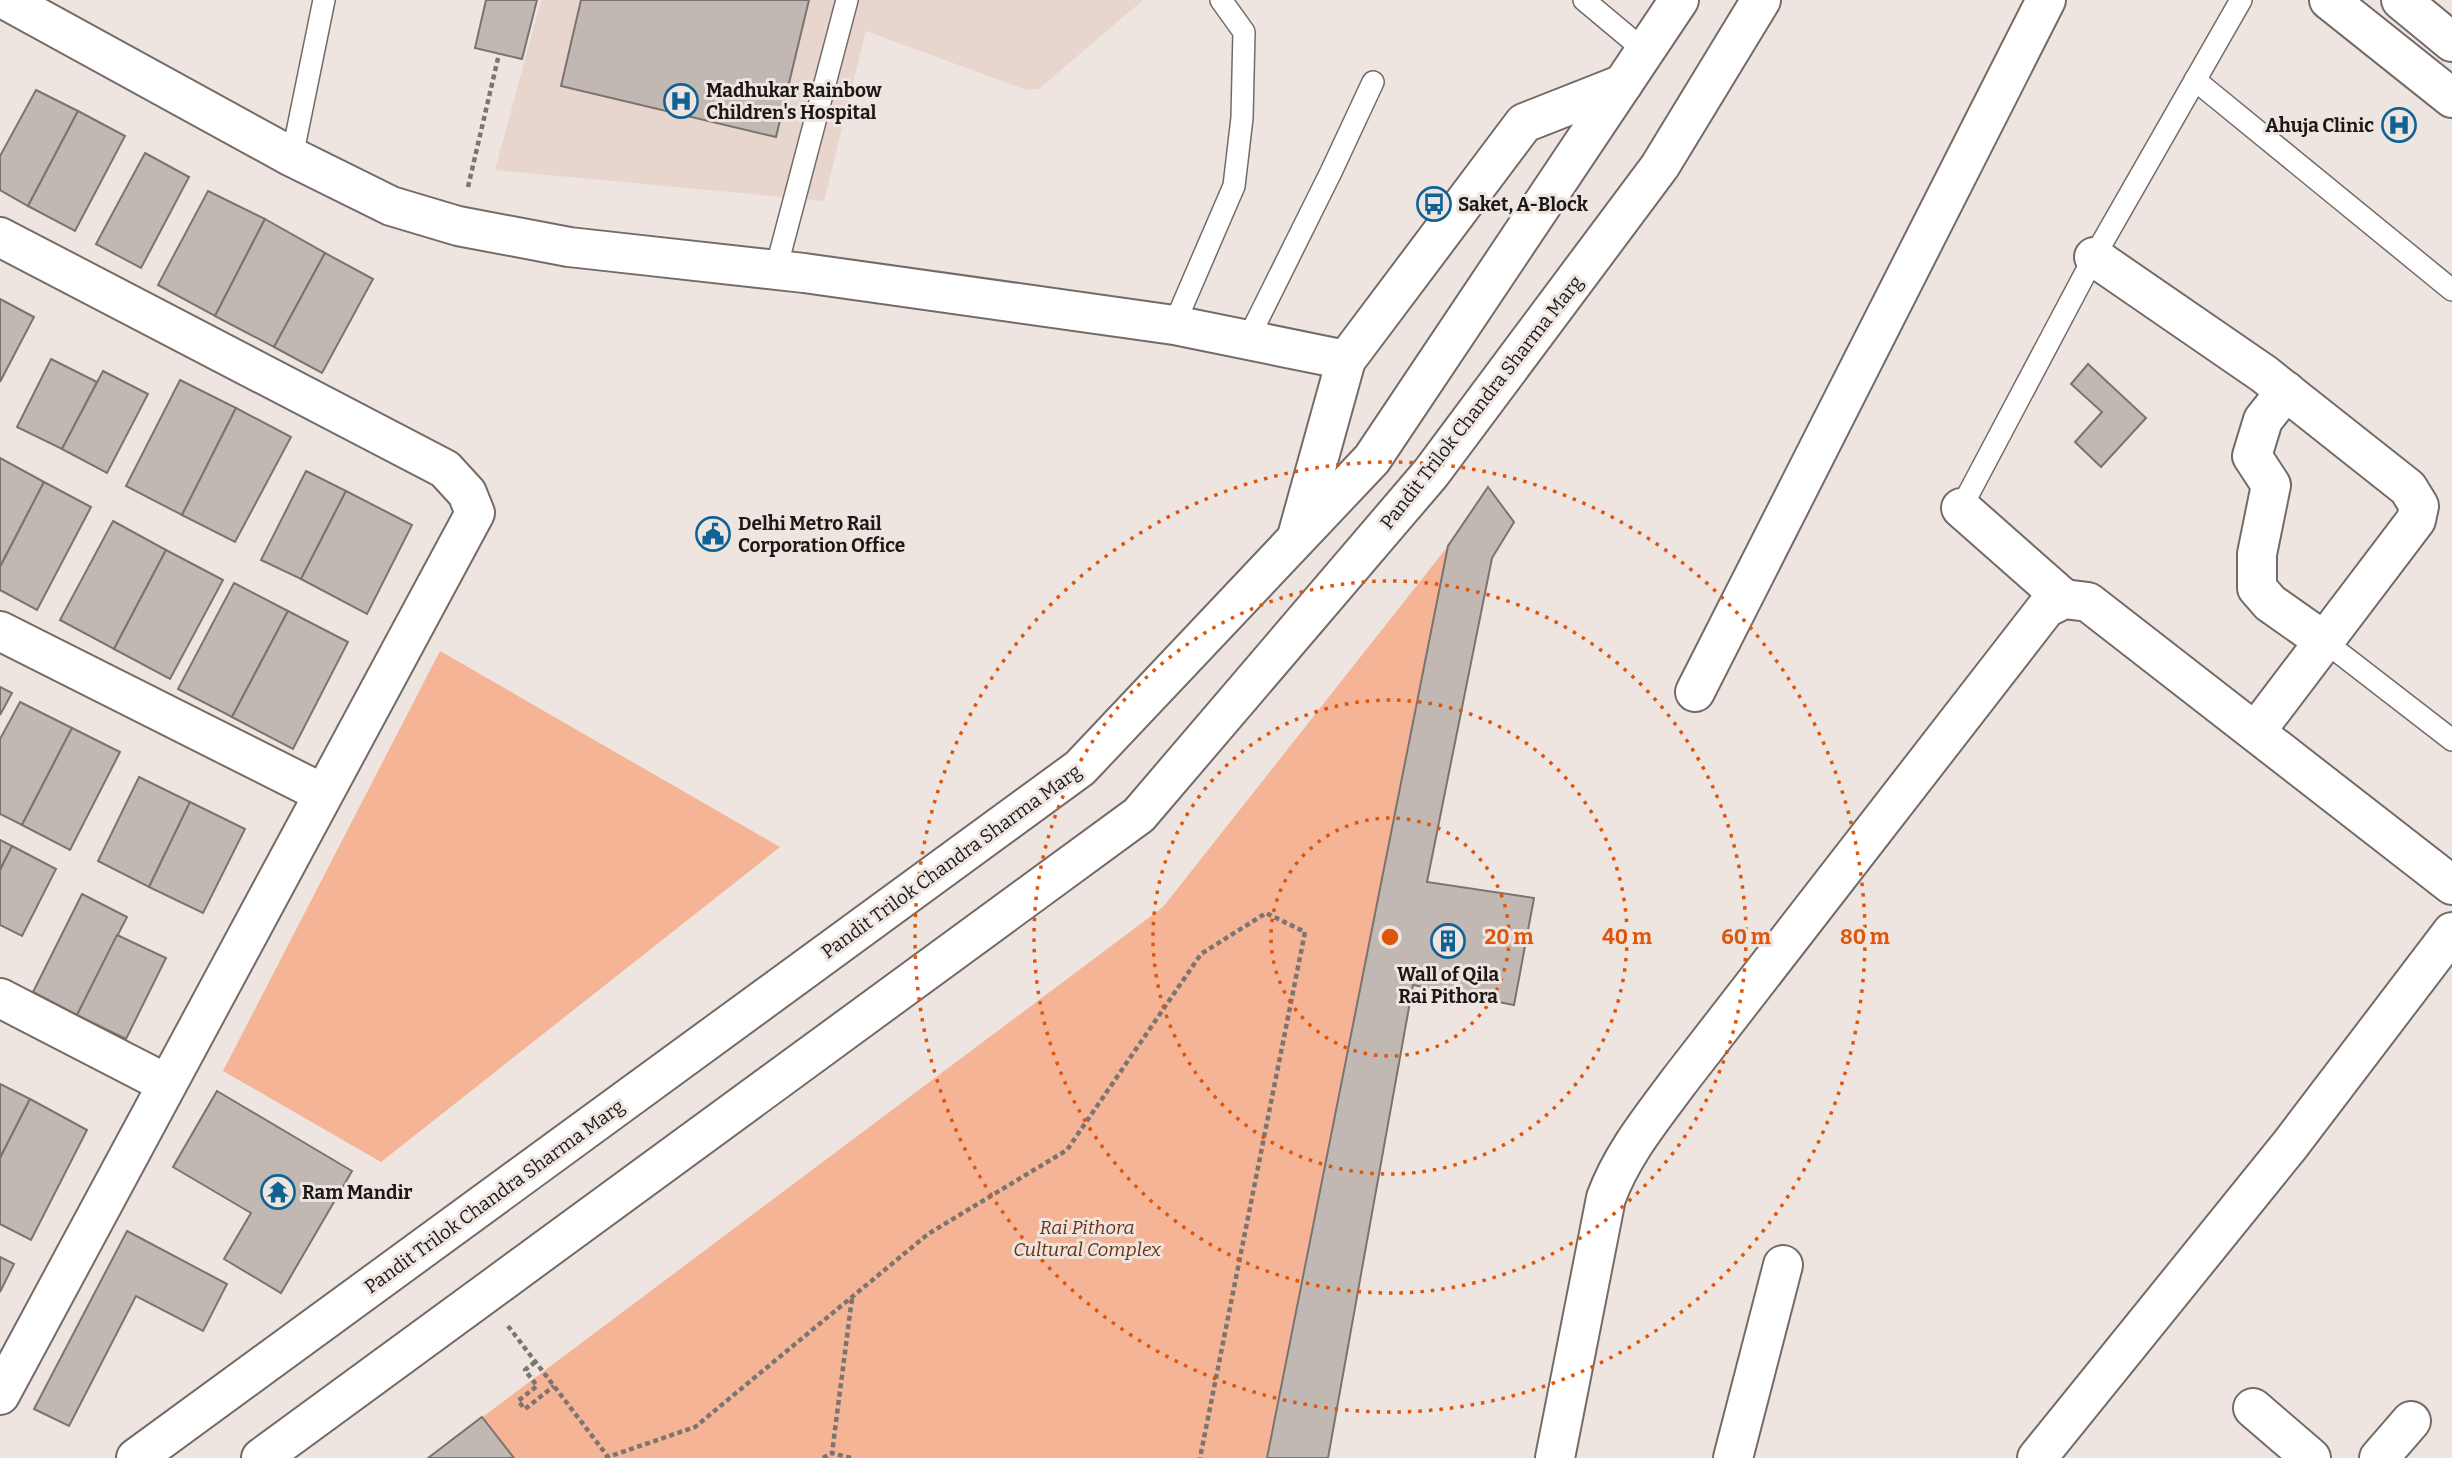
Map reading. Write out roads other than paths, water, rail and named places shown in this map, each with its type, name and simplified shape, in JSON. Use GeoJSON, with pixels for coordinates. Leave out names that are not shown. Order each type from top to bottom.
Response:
{"type":"FeatureCollection","features":[{"type":"Feature","properties":{"kind":"street"},"geometry":{"type":"LineString","coordinates":[[6,0],[292,157],[391,206],[458,226],[569,247],[776,269],[1174,325],[1346,360]]}},
{"type":"Feature","properties":{"kind":"street","name":"Pandit Trilok Chandra Sharma Marg"},"geometry":{"type":"LineString","coordinates":[[136,1458],[1080,768],[1372,459],[1679,0]]}},
{"type":"Feature","properties":{"kind":"street","name":"Pandit Trilok Chandra Sharma Marg"},"geometry":{"type":"LineString","coordinates":[[261,1458],[1139,815],[1431,473],[1660,166],[1761,0]]}},
{"type":"Feature","properties":{"kind":"street"},"geometry":{"type":"LineString","coordinates":[[1695,692],[2046,0]]}},
{"type":"Feature","properties":{"kind":"street"},"geometry":{"type":"LineString","coordinates":[[2329,0],[2452,98]]}},
{"type":"Feature","properties":{"kind":"street"},"geometry":{"type":"LineString","coordinates":[[2401,0],[2452,42]]}},
{"type":"Feature","properties":{"kind":"street"},"geometry":{"type":"LineString","coordinates":[[1297,538],[1346,360],[1524,123],[1623,84]]}},
{"type":"Feature","properties":{"kind":"street"},"geometry":{"type":"LineString","coordinates":[[0,237],[445,469],[467,493],[475,513],[0,1395]]}},
{"type":"Feature","properties":{"kind":"street"},"geometry":{"type":"LineString","coordinates":[[2094,257],[2286,391],[2408,488],[2419,506],[2416,520],[2256,731]]}},
{"type":"Feature","properties":{"kind":"street"},"geometry":{"type":"LineString","coordinates":[[2286,391],[2263,420],[2252,456],[2271,485],[2257,554],[2257,588],[2270,603],[2324,641]]}},
{"type":"Feature","properties":{"kind":"street"},"geometry":{"type":"LineString","coordinates":[[1961,508],[2064,599]]}},
{"type":"Feature","properties":{"kind":"street"},"geometry":{"type":"LineString","coordinates":[[1555,1458],[1606,1198],[1626,1154],[1688,1069],[2046,608],[2064,599],[2088,602],[2452,885]]}},
{"type":"Feature","properties":{"kind":"street"},"geometry":{"type":"LineString","coordinates":[[0,631],[322,793]]}},
{"type":"Feature","properties":{"kind":"street"},"geometry":{"type":"LineString","coordinates":[[2037,1458],[2290,1145],[2452,932]]}},
{"type":"Feature","properties":{"kind":"street"},"geometry":{"type":"LineString","coordinates":[[0,998],[167,1084]]}},
{"type":"Feature","properties":{"kind":"street"},"geometry":{"type":"LineString","coordinates":[[1733,1458],[1783,1265]]}},
{"type":"Feature","properties":{"kind":"street"},"geometry":{"type":"LineString","coordinates":[[2253,1408],[2311,1458]]}},
{"type":"Feature","properties":{"kind":"street"},"geometry":{"type":"LineString","coordinates":[[2379,1458],[2410,1421]]}},
{"type":"Feature","properties":{"kind":"lane"},"geometry":{"type":"LineString","coordinates":[[292,157],[324,0]]}},
{"type":"Feature","properties":{"kind":"lane"},"geometry":{"type":"LineString","coordinates":[[776,269],[847,0]]}},
{"type":"Feature","properties":{"kind":"lane"},"geometry":{"type":"LineString","coordinates":[[1174,325],[1234,187],[1242,118],[1244,32],[1221,0]]}},
{"type":"Feature","properties":{"kind":"lane"},"geometry":{"type":"LineString","coordinates":[[1584,0],[1645,51]]}},
{"type":"Feature","properties":{"kind":"lane"},"geometry":{"type":"LineString","coordinates":[[1961,508],[2094,257],[2241,0]]}},
{"type":"Feature","properties":{"kind":"lane"},"geometry":{"type":"LineString","coordinates":[[2195,80],[2452,290]]}},
{"type":"Feature","properties":{"kind":"lane"},"geometry":{"type":"LineString","coordinates":[[1247,341],[1373,82]]}},
{"type":"Feature","properties":{"kind":"lane"},"geometry":{"type":"LineString","coordinates":[[2324,641],[2452,740]]}},
{"type":"Feature","properties":{"kind":"place","name":"Madhukar Rainbow Children's Hospital"},"geometry":{"type":"Point","coordinates":[681,101]}},
{"type":"Feature","properties":{"kind":"place","name":"Ahuja Clinic"},"geometry":{"type":"Point","coordinates":[2399,125]}},
{"type":"Feature","properties":{"kind":"place","name":"Saket, A-Block"},"geometry":{"type":"Point","coordinates":[1434,204]}},
{"type":"Feature","properties":{"kind":"place","name":"Delhi Metro Rail Corporation Office"},"geometry":{"type":"Point","coordinates":[713,534]}},
{"type":"Feature","properties":{"kind":"place","name":"Wall of Qila Rai Pithora"},"geometry":{"type":"Point","coordinates":[1448,941]}},
{"type":"Feature","properties":{"kind":"place","name":"Ram Mandir"},"geometry":{"type":"Point","coordinates":[278,1192]}},
{"type":"Feature","properties":{"kind":"park label","name":"Rai Pithora Cultural Complex"},"geometry":{"type":"Point","coordinates":[1087,1238]}}]}
